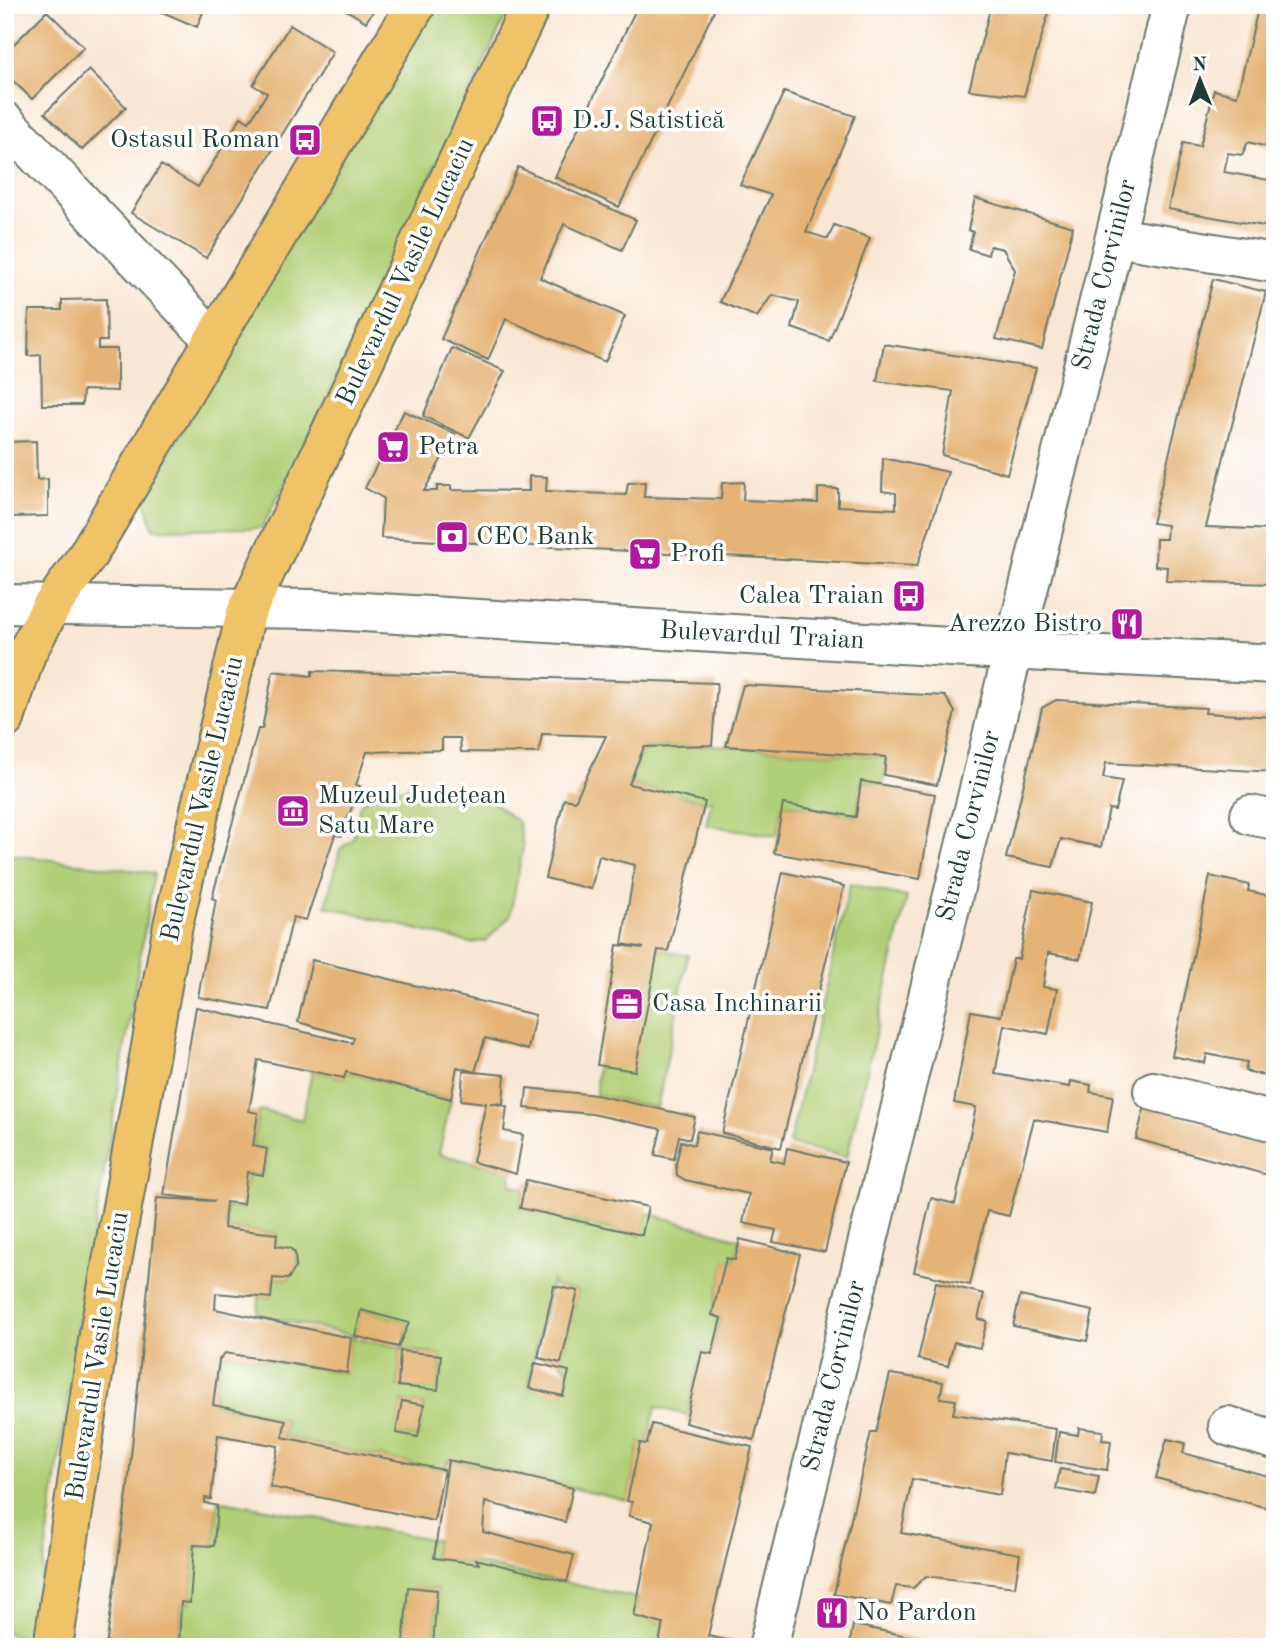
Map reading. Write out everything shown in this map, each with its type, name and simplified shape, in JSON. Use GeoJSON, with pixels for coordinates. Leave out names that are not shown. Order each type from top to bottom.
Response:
{"type":"FeatureCollection","features":[{"type":"Feature","properties":{"kind":"main road"},"geometry":{"type":"LineString","coordinates":[[5,719],[26,654],[51,607],[87,555],[416,5]]}},
{"type":"Feature","properties":{"kind":"main road","name":"Bulevardul Vasile Lucaciu"},"geometry":{"type":"LineString","coordinates":[[52,1647],[99,1334],[173,925],[249,607],[531,5]]}},
{"type":"Feature","properties":{"kind":"street","name":"Strada Corvinilor"},"geometry":{"type":"LineString","coordinates":[[768,1647],[1172,5]]}},
{"type":"Feature","properties":{"kind":"street"},"geometry":{"type":"LineString","coordinates":[[5,122],[214,340]]}},
{"type":"Feature","properties":{"kind":"street"},"geometry":{"type":"LineString","coordinates":[[1115,237],[1275,263]]}},
{"type":"Feature","properties":{"kind":"street","name":"Bulevardul Traian"},"geometry":{"type":"LineString","coordinates":[[5,604],[51,607],[313,609],[1275,664]]}},
{"type":"Feature","properties":{"kind":"street"},"geometry":{"type":"LineString","coordinates":[[1153,1091],[1275,1122]]}},
{"type":"Feature","properties":{"kind":"street"},"geometry":{"type":"LineString","coordinates":[[1228,1426],[1275,1440]]}},
{"type":"Feature","properties":{"kind":"green space"},"geometry":{"type":"Polygon","coordinates":[[[433,5],[511,5],[322,408],[262,528],[153,529],[145,499],[223,357],[433,5]]]}},
{"type":"Feature","properties":{"kind":"green space"},"geometry":{"type":"Polygon","coordinates":[[[712,745],[886,757],[883,784],[861,781],[856,817],[783,804],[777,836],[706,825],[712,800],[705,802],[629,784],[644,747],[712,745]]]}},
{"type":"Feature","properties":{"kind":"green space"},"geometry":{"type":"Polygon","coordinates":[[[420,784],[480,792],[518,822],[523,847],[510,916],[486,941],[470,943],[326,906],[340,849],[353,839],[360,805],[368,797],[420,784]]]}},
{"type":"Feature","properties":{"kind":"green space"},"geometry":{"type":"Polygon","coordinates":[[[5,854],[154,873],[77,1333],[33,1639],[5,1633],[5,854]]]}},
{"type":"Feature","properties":{"kind":"green space"},"geometry":{"type":"Polygon","coordinates":[[[850,884],[907,897],[847,1157],[789,1144],[850,884]]]}},
{"type":"Feature","properties":{"kind":"green space"},"geometry":{"type":"Polygon","coordinates":[[[658,950],[688,955],[657,1108],[596,1095],[597,1065],[658,950]]]}},
{"type":"Feature","properties":{"kind":"green space"},"geometry":{"type":"Polygon","coordinates":[[[312,1071],[344,1078],[346,1072],[451,1099],[439,1154],[511,1172],[512,1185],[524,1188],[520,1208],[641,1235],[647,1213],[740,1239],[735,1260],[726,1259],[712,1315],[721,1318],[712,1354],[702,1352],[687,1415],[656,1407],[647,1444],[640,1443],[627,1501],[448,1460],[444,1470],[282,1437],[286,1420],[213,1405],[219,1360],[225,1353],[346,1373],[351,1338],[402,1348],[408,1323],[362,1310],[355,1336],[258,1315],[259,1297],[271,1298],[273,1278],[288,1279],[296,1267],[297,1257],[290,1250],[276,1246],[277,1234],[224,1228],[226,1207],[242,1209],[247,1172],[263,1174],[267,1149],[253,1146],[258,1113],[261,1110],[302,1120],[312,1071]],[[552,1279],[529,1388],[563,1395],[569,1371],[561,1363],[578,1291],[554,1286],[552,1279]],[[402,1349],[398,1386],[438,1389],[441,1355],[402,1349]],[[402,1401],[397,1433],[418,1437],[424,1405],[402,1401]]]}},
{"type":"Feature","properties":{"kind":"green space"},"geometry":{"type":"Polygon","coordinates":[[[218,1500],[436,1540],[434,1558],[479,1564],[637,1598],[634,1616],[663,1624],[658,1647],[433,1647],[437,1590],[409,1588],[403,1647],[179,1647],[181,1602],[190,1603],[194,1545],[214,1545],[218,1500]]]}},
{"type":"Feature","properties":{"kind":"building"},"geometry":{"type":"Polygon","coordinates":[[[146,5],[206,5],[197,27],[146,5]]]}},
{"type":"Feature","properties":{"kind":"building"},"geometry":{"type":"Polygon","coordinates":[[[338,5],[377,5],[366,22],[338,5]]]}},
{"type":"Feature","properties":{"kind":"building"},"geometry":{"type":"Polygon","coordinates":[[[638,5],[717,5],[619,207],[555,177],[638,5]]]}},
{"type":"Feature","properties":{"kind":"building"},"geometry":{"type":"Polygon","coordinates":[[[991,5],[1051,5],[1024,96],[969,90],[991,5]]]}},
{"type":"Feature","properties":{"kind":"building"},"geometry":{"type":"Polygon","coordinates":[[[1259,5],[1275,5],[1275,149],[1248,142],[1242,155],[1228,153],[1224,172],[1275,181],[1275,228],[1168,209],[1183,143],[1200,146],[1214,90],[1237,96],[1259,5]]]}},
{"type":"Feature","properties":{"kind":"building"},"geometry":{"type":"Polygon","coordinates":[[[47,11],[84,47],[32,99],[5,73],[5,53],[47,11]]]}},
{"type":"Feature","properties":{"kind":"building"},"geometry":{"type":"Polygon","coordinates":[[[290,25],[333,52],[206,258],[131,213],[161,165],[198,187],[241,117],[249,122],[267,93],[253,85],[290,25]]]}},
{"type":"Feature","properties":{"kind":"building"},"geometry":{"type":"Polygon","coordinates":[[[89,70],[126,107],[82,150],[45,113],[89,70]]]}},
{"type":"Feature","properties":{"kind":"building"},"geometry":{"type":"Polygon","coordinates":[[[784,92],[855,116],[806,232],[828,239],[834,225],[870,238],[829,341],[792,328],[799,302],[772,295],[757,317],[720,302],[771,195],[740,185],[784,92]]]}},
{"type":"Feature","properties":{"kind":"building"},"geometry":{"type":"Polygon","coordinates":[[[518,167],[636,220],[622,250],[564,224],[540,278],[625,316],[605,362],[506,319],[488,360],[441,339],[518,167]]]}},
{"type":"Feature","properties":{"kind":"building"},"geometry":{"type":"Polygon","coordinates":[[[975,198],[1073,227],[1042,349],[996,339],[1015,270],[1003,249],[990,246],[988,255],[969,249],[973,232],[968,230],[975,198]]]}},
{"type":"Feature","properties":{"kind":"building"},"geometry":{"type":"Polygon","coordinates":[[[1213,279],[1266,292],[1206,527],[1275,530],[1275,584],[1166,581],[1167,567],[1155,566],[1156,539],[1166,539],[1167,525],[1152,523],[1213,279]]]}},
{"type":"Feature","properties":{"kind":"building"},"geometry":{"type":"Polygon","coordinates":[[[106,299],[107,341],[98,341],[98,349],[117,349],[117,391],[83,390],[82,405],[42,405],[41,355],[28,356],[29,310],[62,310],[62,300],[106,299]]]}},
{"type":"Feature","properties":{"kind":"building"},"geometry":{"type":"Polygon","coordinates":[[[884,344],[1036,368],[1007,474],[942,455],[953,391],[877,381],[884,344]]]}},
{"type":"Feature","properties":{"kind":"building"},"geometry":{"type":"Polygon","coordinates":[[[452,348],[505,371],[469,438],[423,416],[452,348]]]}},
{"type":"Feature","properties":{"kind":"building"},"geometry":{"type":"Polygon","coordinates":[[[404,411],[455,434],[424,491],[437,491],[437,486],[451,486],[451,490],[529,491],[529,476],[547,477],[546,491],[626,495],[628,483],[645,482],[644,497],[721,499],[722,483],[744,482],[743,500],[818,503],[818,488],[838,489],[838,506],[896,509],[896,493],[882,491],[883,458],[948,472],[917,566],[381,538],[383,498],[365,488],[404,411]]]}},
{"type":"Feature","properties":{"kind":"building"},"geometry":{"type":"Polygon","coordinates":[[[36,441],[37,480],[48,479],[48,516],[10,517],[9,508],[5,508],[5,442],[36,441]]]}},
{"type":"Feature","properties":{"kind":"building"},"geometry":{"type":"Polygon","coordinates":[[[273,671],[312,676],[312,671],[717,683],[712,745],[644,747],[629,784],[705,802],[668,951],[658,950],[635,1071],[597,1065],[617,945],[644,948],[622,944],[635,865],[599,856],[591,889],[545,878],[564,799],[575,801],[606,736],[542,734],[539,753],[461,752],[460,738],[442,738],[442,750],[367,752],[356,785],[360,786],[341,836],[335,835],[306,920],[293,917],[270,1010],[198,997],[216,900],[212,898],[258,729],[262,729],[273,671]]]}},
{"type":"Feature","properties":{"kind":"building"},"geometry":{"type":"Polygon","coordinates":[[[743,685],[945,696],[955,712],[937,785],[884,775],[886,757],[726,746],[743,685]]]}},
{"type":"Feature","properties":{"kind":"building"},"geometry":{"type":"Polygon","coordinates":[[[1056,700],[1206,708],[1205,713],[1275,717],[1275,772],[1106,763],[1103,778],[1122,781],[1115,810],[1109,809],[1101,847],[1061,839],[1053,867],[1006,858],[1042,708],[1056,700]]]}},
{"type":"Feature","properties":{"kind":"building"},"geometry":{"type":"Polygon","coordinates":[[[861,781],[935,794],[920,879],[774,853],[783,804],[856,817],[861,781]]]}},
{"type":"Feature","properties":{"kind":"building"},"geometry":{"type":"Polygon","coordinates":[[[783,872],[844,886],[781,1148],[722,1133],[783,872]]]}},
{"type":"Feature","properties":{"kind":"building"},"geometry":{"type":"Polygon","coordinates":[[[1210,876],[1249,885],[1248,891],[1275,897],[1273,1077],[1245,1071],[1247,1062],[1207,1054],[1205,1063],[1172,1056],[1210,876]]]}},
{"type":"Feature","properties":{"kind":"building"},"geometry":{"type":"Polygon","coordinates":[[[1033,890],[1092,902],[1080,959],[1048,953],[1043,987],[1057,989],[1048,1034],[1004,1025],[995,1074],[1070,1087],[1071,1081],[1091,1085],[1090,1092],[1113,1096],[1107,1132],[1034,1119],[1009,1216],[987,1211],[970,1285],[914,1272],[931,1198],[955,1204],[976,1107],[954,1103],[971,1011],[1001,1016],[1013,959],[1019,959],[1033,890]]]}},
{"type":"Feature","properties":{"kind":"building"},"geometry":{"type":"Polygon","coordinates":[[[312,960],[535,1015],[528,1050],[485,1038],[475,1072],[457,1067],[451,1099],[346,1072],[344,1078],[258,1060],[249,1111],[258,1113],[253,1146],[267,1149],[263,1175],[247,1172],[243,1204],[226,1202],[224,1228],[277,1234],[276,1246],[290,1248],[295,1253],[296,1267],[288,1279],[273,1278],[271,1298],[216,1293],[215,1309],[351,1338],[347,1373],[225,1353],[219,1360],[213,1405],[286,1420],[282,1437],[444,1470],[434,1521],[270,1487],[278,1446],[218,1435],[211,1499],[205,1498],[205,1503],[217,1506],[214,1546],[194,1545],[190,1603],[181,1602],[179,1647],[106,1647],[128,1486],[157,1198],[215,1201],[164,1195],[196,1007],[352,1043],[354,1038],[298,1022],[312,960]]]}},
{"type":"Feature","properties":{"kind":"building"},"geometry":{"type":"Polygon","coordinates":[[[463,1071],[505,1075],[503,1104],[490,1103],[507,1106],[504,1131],[523,1135],[516,1174],[473,1162],[486,1103],[461,1100],[463,1071]]]}},
{"type":"Feature","properties":{"kind":"building"},"geometry":{"type":"Polygon","coordinates":[[[527,1088],[596,1095],[695,1117],[690,1139],[679,1136],[674,1159],[655,1155],[661,1129],[592,1114],[525,1108],[527,1088]]]}},
{"type":"Feature","properties":{"kind":"building"},"geometry":{"type":"Polygon","coordinates":[[[1145,1106],[1275,1142],[1275,1177],[1136,1139],[1145,1106]]]}},
{"type":"Feature","properties":{"kind":"building"},"geometry":{"type":"Polygon","coordinates":[[[697,1131],[773,1148],[770,1160],[784,1163],[787,1148],[846,1162],[825,1252],[773,1242],[776,1230],[743,1223],[749,1194],[685,1180],[677,1175],[676,1164],[681,1141],[694,1145],[697,1131]]]}},
{"type":"Feature","properties":{"kind":"building"},"geometry":{"type":"Polygon","coordinates":[[[526,1180],[648,1207],[642,1235],[520,1208],[526,1180]]]}},
{"type":"Feature","properties":{"kind":"building"},"geometry":{"type":"Polygon","coordinates":[[[740,1239],[800,1254],[754,1440],[685,1423],[702,1352],[712,1354],[721,1318],[712,1315],[726,1258],[735,1260],[740,1239]]]}},
{"type":"Feature","properties":{"kind":"building"},"geometry":{"type":"Polygon","coordinates":[[[936,1282],[984,1294],[978,1319],[987,1321],[980,1348],[954,1342],[948,1366],[918,1359],[936,1282]]]}},
{"type":"Feature","properties":{"kind":"building"},"geometry":{"type":"Polygon","coordinates":[[[554,1286],[578,1291],[561,1363],[538,1358],[554,1286]]]}},
{"type":"Feature","properties":{"kind":"building"},"geometry":{"type":"Polygon","coordinates":[[[1020,1296],[1093,1311],[1087,1341],[1013,1326],[1020,1296]]]}},
{"type":"Feature","properties":{"kind":"building"},"geometry":{"type":"Polygon","coordinates":[[[361,1310],[409,1323],[398,1347],[355,1336],[361,1310]]]}},
{"type":"Feature","properties":{"kind":"building"},"geometry":{"type":"Polygon","coordinates":[[[400,1351],[441,1355],[438,1390],[398,1386],[400,1351]]]}},
{"type":"Feature","properties":{"kind":"building"},"geometry":{"type":"Polygon","coordinates":[[[535,1363],[569,1371],[563,1396],[529,1388],[535,1363]]]}},
{"type":"Feature","properties":{"kind":"building"},"geometry":{"type":"Polygon","coordinates":[[[890,1374],[943,1382],[940,1398],[956,1400],[953,1414],[1056,1429],[1052,1461],[1005,1453],[1000,1495],[912,1479],[901,1533],[1020,1554],[1015,1587],[926,1576],[913,1588],[896,1586],[891,1605],[834,1594],[871,1432],[876,1432],[890,1374]]]}},
{"type":"Feature","properties":{"kind":"building"},"geometry":{"type":"Polygon","coordinates":[[[402,1401],[424,1405],[418,1437],[396,1433],[402,1401]]]}},
{"type":"Feature","properties":{"kind":"building"},"geometry":{"type":"Polygon","coordinates":[[[652,1424],[752,1447],[708,1636],[732,1641],[731,1647],[658,1647],[663,1624],[634,1616],[653,1522],[629,1516],[632,1502],[627,1501],[640,1443],[647,1444],[652,1424]]]}},
{"type":"Feature","properties":{"kind":"building"},"geometry":{"type":"Polygon","coordinates":[[[1079,1428],[1103,1431],[1102,1440],[1111,1441],[1107,1470],[1055,1462],[1059,1432],[1078,1435],[1079,1428]]]}},
{"type":"Feature","properties":{"kind":"building"},"geometry":{"type":"Polygon","coordinates":[[[1167,1439],[1185,1443],[1183,1453],[1275,1478],[1275,1510],[1156,1478],[1167,1439]]]}},
{"type":"Feature","properties":{"kind":"building"},"geometry":{"type":"Polygon","coordinates":[[[448,1460],[573,1488],[565,1522],[485,1502],[483,1532],[574,1555],[567,1582],[476,1559],[479,1564],[434,1558],[448,1460]]]}},
{"type":"Feature","properties":{"kind":"building"},"geometry":{"type":"Polygon","coordinates":[[[1060,1469],[1099,1476],[1095,1496],[1056,1489],[1060,1469]]]}},
{"type":"Feature","properties":{"kind":"building"},"geometry":{"type":"Polygon","coordinates":[[[408,1587],[437,1590],[433,1647],[403,1647],[408,1587]]]}},
{"type":"Feature","properties":{"kind":"building"},"geometry":{"type":"Polygon","coordinates":[[[853,1625],[927,1640],[925,1647],[849,1647],[853,1625]]]}},
{"type":"Feature","properties":{"kind":"place","name":"D.J. Satistică"},"geometry":{"type":"Point","coordinates":[547,121]}},
{"type":"Feature","properties":{"kind":"place","name":"Ostasul Roman"},"geometry":{"type":"Point","coordinates":[305,140]}},
{"type":"Feature","properties":{"kind":"place","name":"Petra"},"geometry":{"type":"Point","coordinates":[393,447]}},
{"type":"Feature","properties":{"kind":"place","name":"CEC Bank"},"geometry":{"type":"Point","coordinates":[452,537]}},
{"type":"Feature","properties":{"kind":"place","name":"Profi"},"geometry":{"type":"Point","coordinates":[645,554]}},
{"type":"Feature","properties":{"kind":"place","name":"Calea Traian"},"geometry":{"type":"Point","coordinates":[909,596]}},
{"type":"Feature","properties":{"kind":"place","name":"Arezzo Bistro"},"geometry":{"type":"Point","coordinates":[1127,624]}},
{"type":"Feature","properties":{"kind":"place","name":"Muzeul Județean Satu Mare"},"geometry":{"type":"Point","coordinates":[293,811]}},
{"type":"Feature","properties":{"kind":"place","name":"Casa Inchinarii"},"geometry":{"type":"Point","coordinates":[627,1004]}},
{"type":"Feature","properties":{"kind":"place","name":"No Pardon"},"geometry":{"type":"Point","coordinates":[832,1613]}}]}
